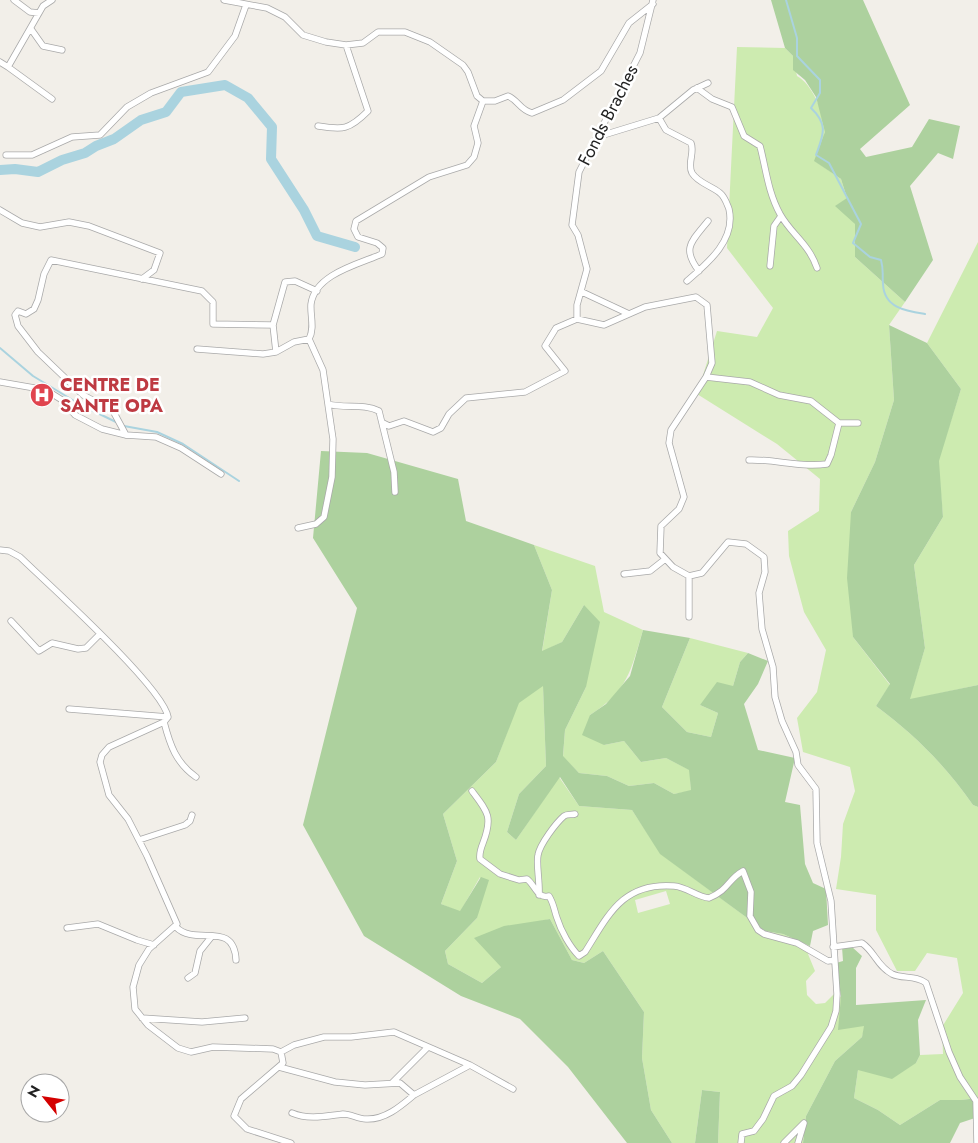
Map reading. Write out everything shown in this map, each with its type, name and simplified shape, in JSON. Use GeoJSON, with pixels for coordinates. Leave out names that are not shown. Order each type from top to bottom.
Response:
{"type":"FeatureCollection","features":[{"type":"Feature","properties":{"kind":"street"},"geometry":{"type":"LineString","coordinates":[[14,0],[30,12],[39,13]]}},
{"type":"Feature","properties":{"kind":"street"},"geometry":{"type":"LineString","coordinates":[[8,67],[43,6],[52,0]]}},
{"type":"Feature","properties":{"kind":"street"},"geometry":{"type":"LineString","coordinates":[[224,0],[267,8],[277,12],[309,38],[346,45],[362,43],[378,32],[405,32],[430,42],[463,65],[468,72],[477,96],[483,101],[494,101],[508,96],[513,98],[521,108],[532,113],[563,100],[601,70],[629,23],[653,2]]}},
{"type":"Feature","properties":{"kind":"street","name":"Fonds Braches"},"geometry":{"type":"LineString","coordinates":[[577,319],[577,305],[587,270],[586,260],[578,235],[572,225],[579,172],[640,53],[653,2]]}},
{"type":"Feature","properties":{"kind":"street"},"geometry":{"type":"LineString","coordinates":[[6,156],[32,155],[72,137],[100,135],[127,107],[135,102],[151,93],[208,72],[235,36],[246,5]]}},
{"type":"Feature","properties":{"kind":"street"},"geometry":{"type":"LineString","coordinates":[[31,29],[43,46],[62,50]]}},
{"type":"Feature","properties":{"kind":"street"},"geometry":{"type":"LineString","coordinates":[[318,126],[340,130],[355,124],[368,111],[346,45]]}},
{"type":"Feature","properties":{"kind":"street"},"geometry":{"type":"LineString","coordinates":[[0,62],[52,99]]}},
{"type":"Feature","properties":{"kind":"street"},"geometry":{"type":"LineString","coordinates":[[597,137],[659,118],[697,88],[708,83]]}},
{"type":"Feature","properties":{"kind":"street"},"geometry":{"type":"LineString","coordinates":[[697,88],[712,99],[732,107],[744,136],[760,146],[770,190],[781,216],[802,239],[817,268]]}},
{"type":"Feature","properties":{"kind":"street"},"geometry":{"type":"LineString","coordinates":[[298,528],[316,524],[324,517],[333,467],[333,439],[323,370],[310,339],[312,333],[311,302],[323,281],[382,254],[383,248],[377,243],[358,237],[354,229],[356,221],[429,178],[467,165],[474,157],[478,143],[474,126],[483,101]]}},
{"type":"Feature","properties":{"kind":"street"},"geometry":{"type":"LineString","coordinates":[[659,118],[666,130],[690,143],[691,171],[696,178],[722,194],[727,203],[731,221],[724,241],[714,256],[687,281]]}},
{"type":"Feature","properties":{"kind":"street"},"geometry":{"type":"LineString","coordinates":[[0,210],[22,224],[40,226],[69,222],[89,226],[160,253],[159,262],[154,270],[142,280]]}},
{"type":"Feature","properties":{"kind":"street"},"geometry":{"type":"LineString","coordinates":[[770,266],[774,226],[781,216]]}},
{"type":"Feature","properties":{"kind":"street"},"geometry":{"type":"LineString","coordinates":[[699,271],[689,257],[689,250],[693,240],[708,221]]}},
{"type":"Feature","properties":{"kind":"street"},"geometry":{"type":"LineString","coordinates":[[126,435],[113,411],[83,395],[38,352],[18,326],[15,315],[18,311],[26,314],[34,309],[51,260],[202,291],[213,302],[213,324],[274,325]]}},
{"type":"Feature","properties":{"kind":"street"},"geometry":{"type":"LineString","coordinates":[[276,352],[274,325],[285,282],[295,281],[317,291]]}},
{"type":"Feature","properties":{"kind":"street"},"geometry":{"type":"LineString","coordinates":[[582,292],[628,314]]}},
{"type":"Feature","properties":{"kind":"street"},"geometry":{"type":"LineString","coordinates":[[383,423],[389,426],[404,421],[433,432],[441,428],[449,414],[466,398],[505,396],[525,392],[565,371],[545,346],[556,328],[577,319],[604,325],[645,307],[696,297],[707,305],[707,328],[712,363],[706,377],[671,430],[669,443],[684,497],[679,509],[660,526],[660,553],[664,560],[689,576],[702,574],[728,542],[746,544],[764,557],[765,572],[759,593],[762,629],[773,667],[775,697],[782,721],[796,752],[798,765],[816,789],[817,843],[831,901],[837,994],[836,1011],[831,1027],[801,1075],[792,1086],[774,1096],[763,1119],[754,1131],[742,1134],[741,1143]]}},
{"type":"Feature","properties":{"kind":"street"},"geometry":{"type":"LineString","coordinates":[[197,349],[263,354],[276,352],[294,342],[310,339]]}},
{"type":"Feature","properties":{"kind":"street"},"geometry":{"type":"LineString","coordinates":[[706,377],[750,382],[779,395],[811,402],[839,423],[858,423]]}},
{"type":"Feature","properties":{"kind":"street"},"geometry":{"type":"LineString","coordinates":[[0,382],[46,390],[62,400],[75,415],[102,429],[126,435],[156,437],[181,448],[221,474]]}},
{"type":"Feature","properties":{"kind":"street"},"geometry":{"type":"LineString","coordinates":[[328,404],[341,408],[370,406],[379,411],[394,472],[395,492]]}},
{"type":"Feature","properties":{"kind":"street"},"geometry":{"type":"LineString","coordinates":[[749,460],[763,460],[792,465],[827,464],[839,423]]}},
{"type":"Feature","properties":{"kind":"street"},"geometry":{"type":"LineString","coordinates":[[0,550],[10,551],[20,557],[100,634],[160,697],[172,750],[182,766],[196,777]]}},
{"type":"Feature","properties":{"kind":"street"},"geometry":{"type":"LineString","coordinates":[[624,574],[650,571],[664,560]]}},
{"type":"Feature","properties":{"kind":"street"},"geometry":{"type":"LineString","coordinates":[[689,576],[689,617]]}},
{"type":"Feature","properties":{"kind":"street"},"geometry":{"type":"LineString","coordinates":[[11,620],[39,650],[52,643],[78,649],[86,648],[100,634]]}},
{"type":"Feature","properties":{"kind":"street"},"geometry":{"type":"LineString","coordinates":[[69,708],[166,719]]}},
{"type":"Feature","properties":{"kind":"street"},"geometry":{"type":"LineString","coordinates":[[166,719],[109,747],[102,755],[100,762],[109,795],[128,819],[139,840],[176,920],[176,927],[184,934],[222,937],[233,944],[236,960]]}},
{"type":"Feature","properties":{"kind":"street"},"geometry":{"type":"LineString","coordinates":[[472,791],[486,809],[489,820],[488,832],[479,855],[480,859],[500,874],[519,880],[527,879],[533,883],[538,895],[549,896],[554,904],[557,918],[580,956],[593,940],[607,916],[628,895],[658,886],[674,886],[687,888],[710,898],[721,893],[731,883],[735,875],[743,871],[751,892],[750,916],[758,930],[764,934],[797,943],[828,961],[834,960]]}},
{"type":"Feature","properties":{"kind":"street"},"geometry":{"type":"LineString","coordinates":[[538,895],[540,880],[538,855],[546,837],[563,817],[575,814]]}},
{"type":"Feature","properties":{"kind":"street"},"geometry":{"type":"LineString","coordinates":[[139,840],[184,825],[190,821],[192,815]]}},
{"type":"Feature","properties":{"kind":"street"},"geometry":{"type":"LineString","coordinates":[[67,928],[98,924],[137,940],[154,944]]}},
{"type":"Feature","properties":{"kind":"street"},"geometry":{"type":"LineString","coordinates":[[176,927],[149,949],[139,965],[133,987],[135,1010],[178,1048],[191,1052],[213,1048],[273,1049],[281,1052],[284,1058],[279,1067],[241,1099],[234,1116],[247,1128],[291,1143]]}},
{"type":"Feature","properties":{"kind":"street"},"geometry":{"type":"LineString","coordinates":[[188,978],[195,972],[200,951],[212,936]]}},
{"type":"Feature","properties":{"kind":"street"},"geometry":{"type":"LineString","coordinates":[[833,947],[862,943],[871,949],[879,965],[893,974],[920,979],[926,983],[949,1052],[960,1077],[976,1101],[977,1143]]}},
{"type":"Feature","properties":{"kind":"street"},"geometry":{"type":"LineString","coordinates":[[142,1018],[202,1022],[245,1018]]}},
{"type":"Feature","properties":{"kind":"street"},"geometry":{"type":"LineString","coordinates":[[281,1052],[294,1045],[324,1037],[351,1037],[389,1032],[401,1034],[427,1048],[470,1065],[513,1090]]}},
{"type":"Feature","properties":{"kind":"street"},"geometry":{"type":"LineString","coordinates":[[392,1083],[427,1048]]}},
{"type":"Feature","properties":{"kind":"street"},"geometry":{"type":"LineString","coordinates":[[292,1113],[304,1117],[348,1114],[359,1118],[373,1119],[401,1108],[414,1095],[470,1065]]}},
{"type":"Feature","properties":{"kind":"street"},"geometry":{"type":"LineString","coordinates":[[279,1067],[335,1082],[365,1085],[392,1083],[404,1086],[414,1095]]}},
{"type":"Feature","properties":{"kind":"street"},"geometry":{"type":"LineString","coordinates":[[784,1143],[804,1123],[798,1143]]}},
{"type":"Feature","properties":{"kind":"green space"},"geometry":{"type":"Polygon","coordinates":[[[771,0],[863,0],[910,105],[860,149],[866,157],[912,147],[929,119],[960,126],[953,159],[938,153],[910,186],[933,260],[905,302],[855,257],[855,224],[835,206],[847,198],[841,179],[814,161],[825,132],[816,97],[805,80],[793,70],[793,56],[785,48],[771,0]]]}},
{"type":"Feature","properties":{"kind":"green space"},"geometry":{"type":"Polygon","coordinates":[[[737,47],[785,48],[793,56],[797,76],[803,80],[812,92],[823,116],[825,135],[815,161],[841,179],[855,224],[855,257],[905,302],[889,325],[894,400],[875,462],[851,512],[853,637],[890,685],[876,706],[929,751],[973,805],[978,807],[978,1098],[940,1100],[900,1125],[878,1110],[854,1098],[858,1070],[916,1063],[920,1055],[943,1054],[942,1027],[963,993],[957,958],[927,953],[915,971],[897,971],[876,930],[876,895],[836,889],[841,857],[843,824],[855,791],[850,767],[803,752],[797,718],[817,692],[826,650],[804,612],[789,556],[788,531],[819,511],[820,479],[777,444],[697,394],[717,331],[757,337],[773,308],[727,248],[737,47]]]}},
{"type":"Feature","properties":{"kind":"green space"},"geometry":{"type":"Polygon","coordinates":[[[978,242],[978,685],[909,700],[925,648],[914,565],[943,517],[938,461],[961,389],[927,343],[978,242]]]}},
{"type":"Feature","properties":{"kind":"green space"},"geometry":{"type":"Polygon","coordinates":[[[889,325],[927,343],[961,389],[939,461],[943,517],[914,565],[925,648],[910,699],[978,685],[978,807],[973,805],[929,751],[876,706],[890,684],[853,637],[847,578],[851,512],[875,462],[894,400],[889,325]]]}},
{"type":"Feature","properties":{"kind":"green space"},"geometry":{"type":"Polygon","coordinates":[[[321,451],[367,453],[458,479],[466,521],[534,545],[552,590],[542,651],[562,642],[584,605],[600,622],[586,687],[565,730],[563,756],[579,773],[607,776],[629,786],[654,783],[674,794],[691,790],[689,770],[666,758],[641,762],[624,741],[604,745],[582,735],[590,715],[606,704],[630,676],[643,630],[690,638],[662,707],[687,732],[711,737],[718,713],[700,705],[717,682],[733,686],[740,662],[748,653],[768,661],[758,684],[744,704],[758,750],[795,758],[785,802],[800,805],[805,864],[813,883],[826,889],[828,925],[813,931],[810,946],[783,934],[765,931],[660,854],[632,810],[579,806],[560,777],[516,840],[507,832],[519,794],[546,766],[543,686],[519,703],[496,762],[443,814],[457,861],[441,904],[460,911],[481,877],[489,880],[477,918],[445,951],[448,964],[482,983],[501,967],[474,938],[504,926],[550,919],[572,960],[584,963],[603,951],[644,1012],[642,1058],[651,1110],[672,1143],[627,1143],[568,1067],[520,1019],[461,996],[364,936],[303,825],[357,608],[313,538],[321,451]]]}},
{"type":"Feature","properties":{"kind":"green space"},"geometry":{"type":"Polygon","coordinates":[[[534,545],[595,566],[604,612],[643,630],[631,668],[620,688],[603,706],[590,715],[604,745],[624,741],[641,762],[666,758],[690,770],[691,791],[674,794],[654,783],[629,786],[607,776],[579,773],[563,757],[565,730],[586,687],[584,605],[562,642],[542,652],[552,590],[534,545]]]}},
{"type":"Feature","properties":{"kind":"green space"},"geometry":{"type":"Polygon","coordinates":[[[690,638],[748,653],[740,662],[733,686],[700,705],[718,713],[711,737],[687,732],[662,707],[690,638]]]}},
{"type":"Feature","properties":{"kind":"green space"},"geometry":{"type":"Polygon","coordinates":[[[543,685],[546,766],[519,794],[507,832],[516,840],[559,777],[579,806],[632,810],[661,854],[765,931],[783,934],[810,946],[808,954],[815,971],[806,981],[807,995],[816,1004],[825,1003],[835,993],[841,997],[865,1026],[862,1037],[835,1061],[806,1116],[803,1143],[718,1143],[720,1092],[702,1090],[695,1143],[672,1143],[651,1110],[642,1058],[644,1012],[603,951],[584,963],[572,960],[550,919],[537,922],[501,967],[482,983],[448,964],[445,951],[477,918],[480,877],[460,912],[441,904],[457,861],[443,814],[496,762],[518,703],[543,685]],[[666,891],[635,900],[638,913],[670,904],[666,891]]]}},
{"type":"Feature","properties":{"kind":"green space"},"geometry":{"type":"Polygon","coordinates":[[[842,947],[852,947],[862,956],[856,968],[856,1005],[926,1000],[918,1020],[920,1055],[916,1063],[892,1079],[858,1070],[854,1098],[878,1110],[900,1125],[940,1100],[978,1098],[978,1117],[960,1123],[950,1143],[803,1143],[806,1116],[835,1061],[862,1037],[864,1026],[838,1030],[841,997],[836,963],[843,961],[842,947]]]}},
{"type":"Feature","properties":{"kind":"green space"},"geometry":{"type":"Polygon","coordinates":[[[702,1090],[720,1092],[718,1143],[695,1143],[702,1090]]]}},
{"type":"Feature","properties":{"kind":"waterway"},"geometry":{"type":"LineString","coordinates":[[786,0],[797,38],[797,56],[820,80],[820,93],[811,108],[817,114],[823,130],[816,155],[829,163],[861,224],[853,243],[870,257],[881,260],[884,292],[892,303],[904,310],[925,314]]}},
{"type":"Feature","properties":{"kind":"waterway"},"geometry":{"type":"LineString","coordinates":[[0,170],[15,169],[38,172],[114,139],[141,120],[166,112],[181,92],[225,85],[248,98],[272,127],[271,159],[304,210],[317,236],[355,247]]}},
{"type":"Feature","properties":{"kind":"waterway"},"geometry":{"type":"LineString","coordinates":[[0,348],[33,376],[79,404],[118,423]]}},
{"type":"Feature","properties":{"kind":"waterway"},"geometry":{"type":"LineString","coordinates":[[124,426],[157,432],[183,444],[239,481]]}},
{"type":"Feature","properties":{"kind":"place","name":"CENTRE DE SANTE OPA"},"geometry":{"type":"Point","coordinates":[42,395]}}]}
